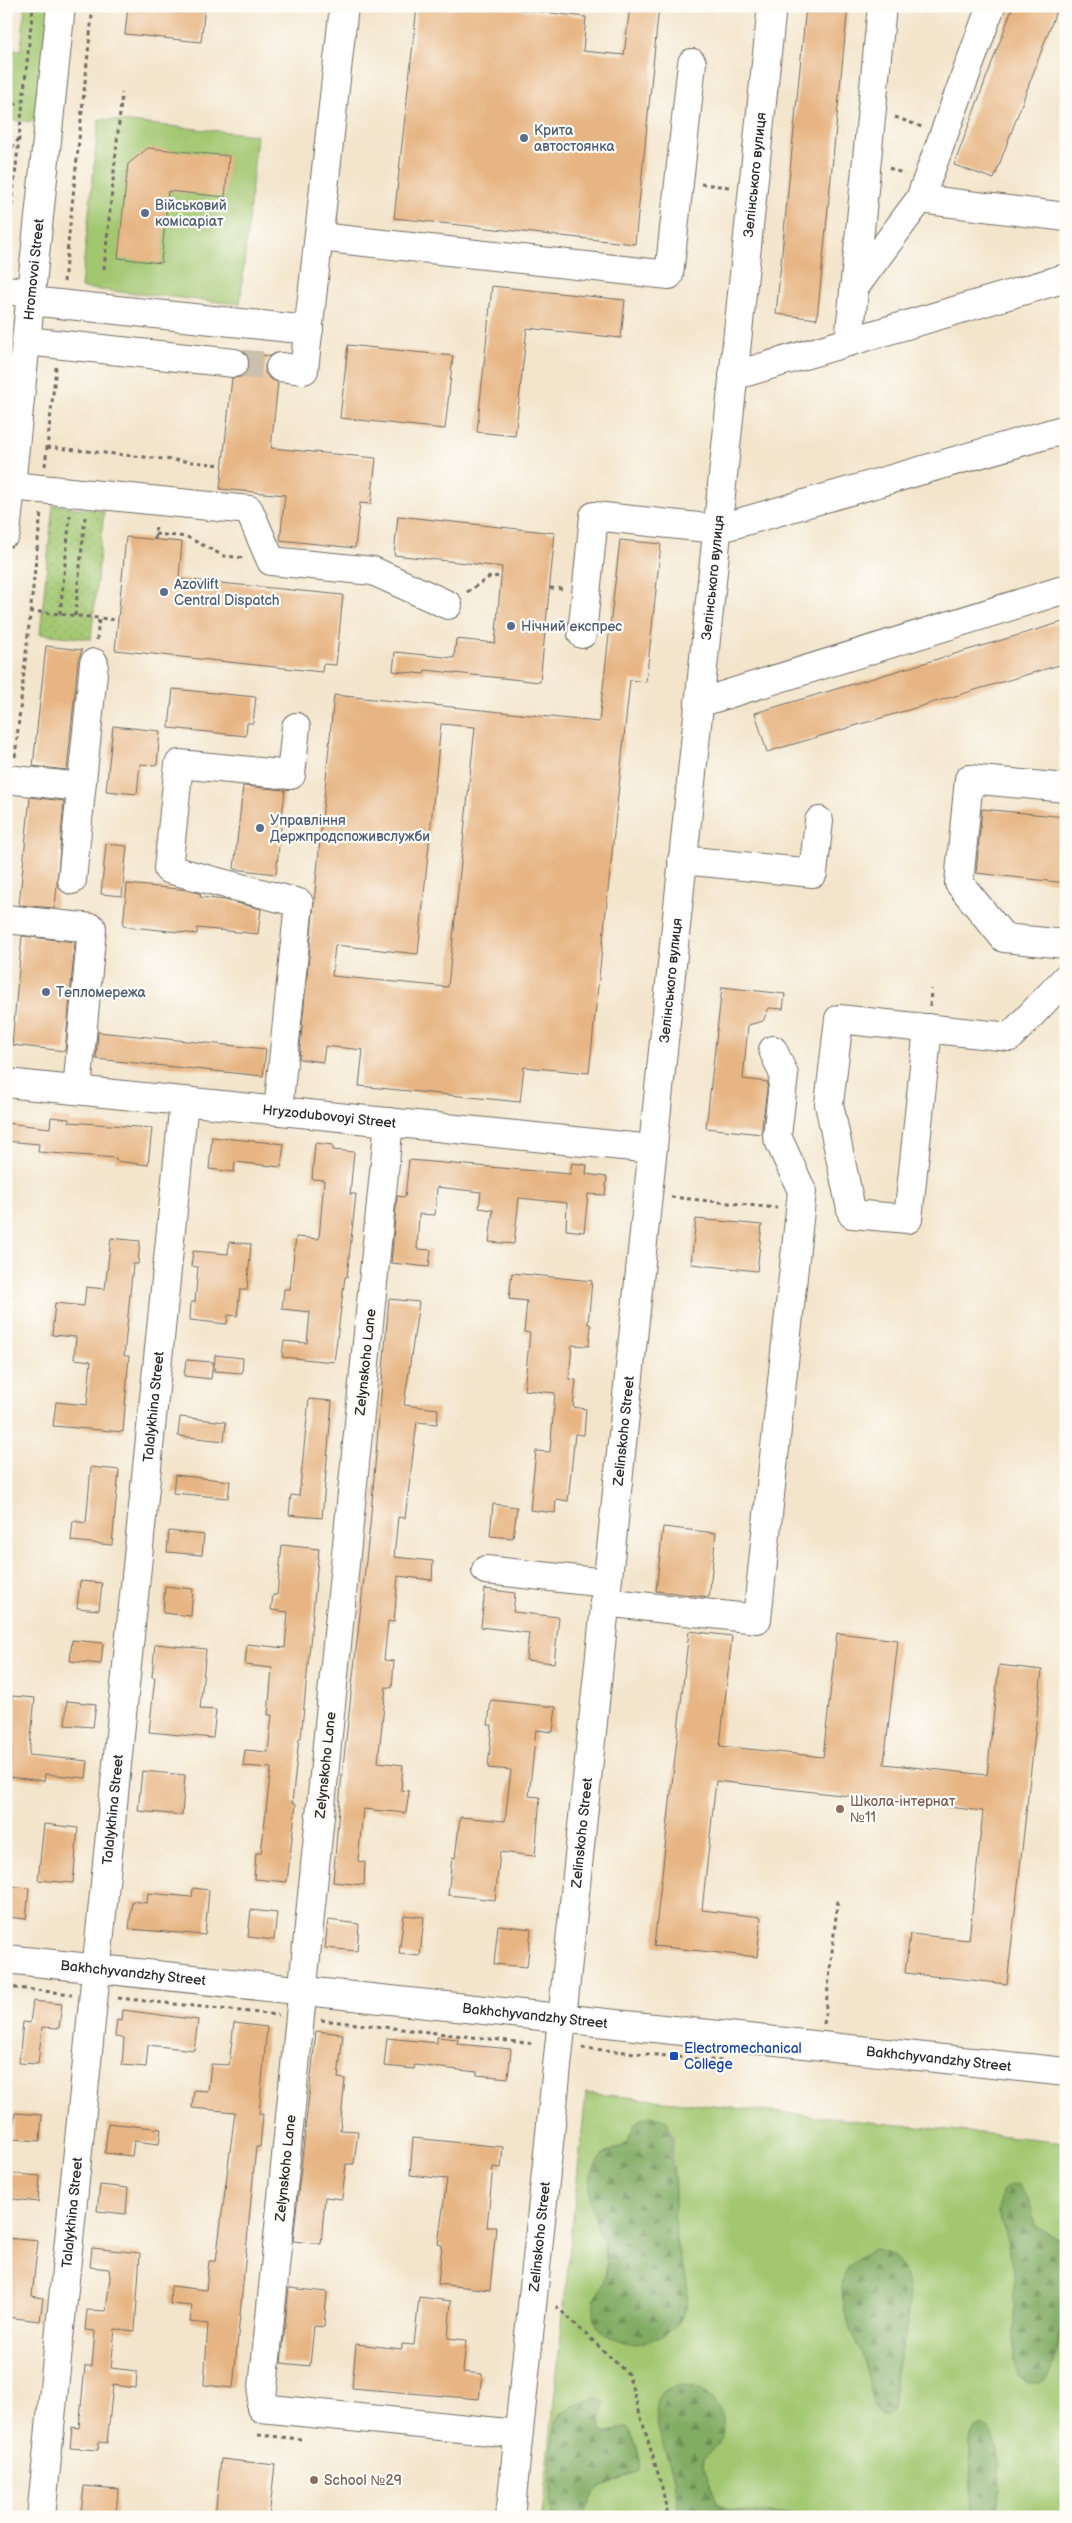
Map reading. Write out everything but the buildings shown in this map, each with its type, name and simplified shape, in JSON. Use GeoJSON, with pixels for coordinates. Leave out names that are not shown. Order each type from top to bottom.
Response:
{"type":"FeatureCollection","features":[{"type":"Feature","properties":{"kind":"street","name":"Hromovoi Street"},"geometry":{"type":"LineString","coordinates":[[6,533],[26,341],[23,295],[61,6]]}},
{"type":"Feature","properties":{"kind":"street"},"geometry":{"type":"LineString","coordinates":[[292,369],[309,330],[344,6]]}},
{"type":"Feature","properties":{"kind":"street","name":"Зелінського вулиця"},"geometry":{"type":"LineString","coordinates":[[652,1149],[772,6]]}},
{"type":"Feature","properties":{"kind":"street"},"geometry":{"type":"LineString","coordinates":[[849,342],[882,6]]}},
{"type":"Feature","properties":{"kind":"street"},"geometry":{"type":"LineString","coordinates":[[854,288],[923,190],[991,6]]}},
{"type":"Feature","properties":{"kind":"street"},"geometry":{"type":"LineString","coordinates":[[319,237],[669,275],[692,63]]}},
{"type":"Feature","properties":{"kind":"street"},"geometry":{"type":"LineString","coordinates":[[923,190],[1066,217]]}},
{"type":"Feature","properties":{"kind":"street"},"geometry":{"type":"LineString","coordinates":[[733,376],[1066,278]]}},
{"type":"Feature","properties":{"kind":"street"},"geometry":{"type":"LineString","coordinates":[[23,295],[62,304],[309,330]]}},
{"type":"Feature","properties":{"kind":"street"},"geometry":{"type":"LineString","coordinates":[[26,341],[234,363]]}},
{"type":"Feature","properties":{"kind":"street"},"geometry":{"type":"LineString","coordinates":[[582,634],[594,516],[717,529],[1066,429]]}},
{"type":"Feature","properties":{"kind":"street"},"geometry":{"type":"LineString","coordinates":[[11,486],[249,510],[271,561],[374,571],[448,605]]}},
{"type":"Feature","properties":{"kind":"street"},"geometry":{"type":"LineString","coordinates":[[699,703],[1066,589]]}},
{"type":"Feature","properties":{"kind":"street"},"geometry":{"type":"LineString","coordinates":[[72,880],[94,663]]}},
{"type":"Feature","properties":{"kind":"street"},"geometry":{"type":"LineString","coordinates":[[278,1111],[299,903],[168,869],[179,764],[291,776],[296,727]]}},
{"type":"Feature","properties":{"kind":"street"},"geometry":{"type":"LineString","coordinates":[[10,779],[81,787]]}},
{"type":"Feature","properties":{"kind":"street"},"geometry":{"type":"LineString","coordinates":[[1066,788],[969,779],[959,884],[1004,938],[1066,944]]}},
{"type":"Feature","properties":{"kind":"street"},"geometry":{"type":"LineString","coordinates":[[682,860],[813,873],[819,821]]}},
{"type":"Feature","properties":{"kind":"street"},"geometry":{"type":"LineString","coordinates":[[6,920],[92,928],[76,1090]]}},
{"type":"Feature","properties":{"kind":"street"},"geometry":{"type":"LineString","coordinates":[[928,1019],[908,1219],[852,1214],[829,1104],[838,1019],[928,1019],[1010,1036],[1066,978]]}},
{"type":"Feature","properties":{"kind":"street"},"geometry":{"type":"LineString","coordinates":[[486,1570],[757,1619],[802,1191],[777,1136],[784,1076],[773,1050]]}},
{"type":"Feature","properties":{"kind":"street","name":"Hryzodubovoyi Street"},"geometry":{"type":"LineString","coordinates":[[6,1083],[652,1149]]}},
{"type":"Feature","properties":{"kind":"street","name":"Talalykhina Street"},"geometry":{"type":"LineString","coordinates":[[41,2517],[184,1101]]}},
{"type":"Feature","properties":{"kind":"street","name":"Zelynskoho Lane"},"geometry":{"type":"LineString","coordinates":[[389,1122],[261,2408],[518,2434]]}},
{"type":"Feature","properties":{"kind":"street","name":"Zelinskoho Street"},"geometry":{"type":"LineString","coordinates":[[510,2517],[560,2019],[652,1149]]}},
{"type":"Feature","properties":{"kind":"street","name":"Bakhchyvandzhy Street"},"geometry":{"type":"LineString","coordinates":[[6,1959],[96,1969],[301,2004],[560,2019],[1066,2072]]}},
{"type":"Feature","properties":{"kind":"path"},"geometry":{"type":"LineString","coordinates":[[6,261],[33,6]]}},
{"type":"Feature","properties":{"kind":"path"},"geometry":{"type":"LineString","coordinates":[[62,304],[93,6]]}},
{"type":"Feature","properties":{"kind":"path"},"geometry":{"type":"LineString","coordinates":[[104,269],[122,94]]}},
{"type":"Feature","properties":{"kind":"path"},"geometry":{"type":"LineString","coordinates":[[6,107],[23,102]]}},
{"type":"Feature","properties":{"kind":"path"},"geometry":{"type":"LineString","coordinates":[[872,108],[944,135]]}},
{"type":"Feature","properties":{"kind":"path"},"geometry":{"type":"LineString","coordinates":[[6,154],[19,139]]}},
{"type":"Feature","properties":{"kind":"path"},"geometry":{"type":"LineString","coordinates":[[867,160],[923,190]]}},
{"type":"Feature","properties":{"kind":"path"},"geometry":{"type":"LineString","coordinates":[[703,184],[730,187]]}},
{"type":"Feature","properties":{"kind":"path"},"geometry":{"type":"LineString","coordinates":[[6,842],[10,779],[58,345]]}},
{"type":"Feature","properties":{"kind":"path"},"geometry":{"type":"LineString","coordinates":[[47,447],[222,465]]}},
{"type":"Feature","properties":{"kind":"path"},"geometry":{"type":"LineString","coordinates":[[60,614],[80,493]]}},
{"type":"Feature","properties":{"kind":"path"},"geometry":{"type":"LineString","coordinates":[[75,616],[80,493]]}},
{"type":"Feature","properties":{"kind":"path"},"geometry":{"type":"LineString","coordinates":[[155,534],[187,537],[224,556]]}},
{"type":"Feature","properties":{"kind":"path"},"geometry":{"type":"LineString","coordinates":[[448,605],[491,576],[501,577]]}},
{"type":"Feature","properties":{"kind":"path"},"geometry":{"type":"LineString","coordinates":[[30,610],[118,620]]}},
{"type":"Feature","properties":{"kind":"path"},"geometry":{"type":"LineString","coordinates":[[928,1019],[932,989]]}},
{"type":"Feature","properties":{"kind":"path"},"geometry":{"type":"LineString","coordinates":[[671,1197],[800,1210]]}},
{"type":"Feature","properties":{"kind":"path"},"geometry":{"type":"LineString","coordinates":[[824,2024],[838,1898]]}},
{"type":"Feature","properties":{"kind":"path"},"geometry":{"type":"LineString","coordinates":[[6,1987],[94,1996],[301,2004],[535,2042]]}},
{"type":"Feature","properties":{"kind":"path"},"geometry":{"type":"LineString","coordinates":[[556,2306],[628,2374],[662,2488],[668,2517]]}},
{"type":"Feature","properties":{"kind":"path"},"geometry":{"type":"LineString","coordinates":[[258,2435],[301,2439]]}},
{"type":"Feature","properties":{"kind":"green space"},"geometry":{"type":"Polygon","coordinates":[[[25,6],[52,6],[40,122],[6,120],[6,49],[21,50],[25,6]]]}},
{"type":"Feature","properties":{"kind":"green space"},"geometry":{"type":"Polygon","coordinates":[[[99,119],[257,135],[240,304],[81,288],[99,119]]]}},
{"type":"Feature","properties":{"kind":"green space"},"geometry":{"type":"Polygon","coordinates":[[[53,505],[104,511],[91,639],[40,634],[53,505]]]}},
{"type":"Feature","properties":{"kind":"green space"},"geometry":{"type":"Polygon","coordinates":[[[586,2093],[1066,2142],[1066,2243],[1035,2226],[1029,2199],[999,2211],[1014,2269],[1015,2292],[1054,2364],[1066,2313],[1066,2517],[998,2517],[999,2466],[995,2439],[970,2437],[972,2517],[802,2517],[799,2515],[729,2510],[717,2502],[703,2471],[704,2458],[714,2449],[656,2411],[673,2475],[681,2517],[582,2517],[595,2491],[610,2482],[639,2471],[639,2458],[635,2447],[620,2428],[609,2433],[603,2432],[600,2416],[604,2406],[564,2412],[559,2416],[554,2444],[553,2517],[542,2517],[586,2093]],[[637,2122],[626,2144],[602,2155],[596,2224],[604,2246],[607,2266],[603,2285],[594,2300],[686,2309],[686,2281],[676,2241],[675,2229],[674,2136],[637,2122]],[[844,2309],[866,2368],[875,2410],[893,2410],[895,2378],[900,2353],[844,2309]]]}},
{"type":"Feature","properties":{"kind":"green space"},"geometry":{"type":"Polygon","coordinates":[[[651,2115],[667,2121],[672,2134],[671,2159],[675,2195],[675,2235],[688,2290],[686,2307],[680,2319],[671,2330],[660,2337],[646,2342],[632,2343],[619,2341],[607,2335],[597,2325],[593,2317],[594,2303],[604,2281],[607,2265],[606,2251],[590,2197],[590,2183],[593,2170],[601,2157],[625,2144],[639,2120],[651,2115]]]}},
{"type":"Feature","properties":{"kind":"green space"},"geometry":{"type":"Polygon","coordinates":[[[1010,2185],[1019,2185],[1029,2199],[1035,2226],[1066,2243],[1066,2313],[1049,2376],[1040,2383],[1028,2383],[1018,2375],[1014,2362],[1014,2269],[999,2211],[1002,2191],[1010,2185]]]}},
{"type":"Feature","properties":{"kind":"green space"},"geometry":{"type":"Polygon","coordinates":[[[874,2250],[892,2255],[897,2260],[904,2272],[908,2288],[908,2314],[897,2365],[894,2402],[888,2415],[881,2415],[874,2405],[866,2369],[843,2303],[842,2286],[846,2272],[856,2259],[874,2250]]]}},
{"type":"Feature","properties":{"kind":"green space"},"geometry":{"type":"Polygon","coordinates":[[[682,2385],[696,2387],[710,2397],[716,2404],[723,2420],[724,2428],[720,2442],[705,2457],[702,2463],[717,2502],[729,2510],[799,2515],[802,2517],[681,2517],[673,2475],[660,2438],[655,2408],[659,2396],[664,2391],[682,2385]]]}},
{"type":"Feature","properties":{"kind":"green space"},"geometry":{"type":"Polygon","coordinates":[[[596,2397],[604,2401],[600,2420],[603,2432],[627,2428],[630,2432],[638,2454],[639,2471],[602,2486],[594,2492],[582,2517],[553,2517],[550,2483],[553,2435],[558,2417],[565,2410],[596,2397]]]}},
{"type":"Feature","properties":{"kind":"green space"},"geometry":{"type":"Polygon","coordinates":[[[981,2426],[990,2429],[995,2439],[999,2466],[998,2517],[972,2517],[970,2437],[975,2428],[981,2426]]]}},
{"type":"Feature","properties":{"kind":"tunnel"},"geometry":{"type":"LineString","coordinates":[[234,363],[280,367]]}},
{"type":"Feature","properties":{"kind":"place","name":"Крита автостоянка"},"geometry":{"type":"Point","coordinates":[524,138]}},
{"type":"Feature","properties":{"kind":"place","name":"Військовий комісаріат"},"geometry":{"type":"Point","coordinates":[145,213]}},
{"type":"Feature","properties":{"kind":"place","name":"Azovlift Central Dispatch"},"geometry":{"type":"Point","coordinates":[164,592]}},
{"type":"Feature","properties":{"kind":"place","name":"Нічний експрес"},"geometry":{"type":"Point","coordinates":[511,626]}},
{"type":"Feature","properties":{"kind":"place","name":"Управління Держпродспоживслужби"},"geometry":{"type":"Point","coordinates":[260,828]}},
{"type":"Feature","properties":{"kind":"place","name":"Тепломережа"},"geometry":{"type":"Point","coordinates":[46,992]}},
{"type":"Feature","properties":{"kind":"place","name":"Школа-інтернат №11"},"geometry":{"type":"Point","coordinates":[840,1809]}},
{"type":"Feature","properties":{"kind":"place","name":"Electromechanical College"},"geometry":{"type":"Point","coordinates":[674,2056]}},
{"type":"Feature","properties":{"kind":"place","name":"School №29"},"geometry":{"type":"Point","coordinates":[314,2480]}}]}
